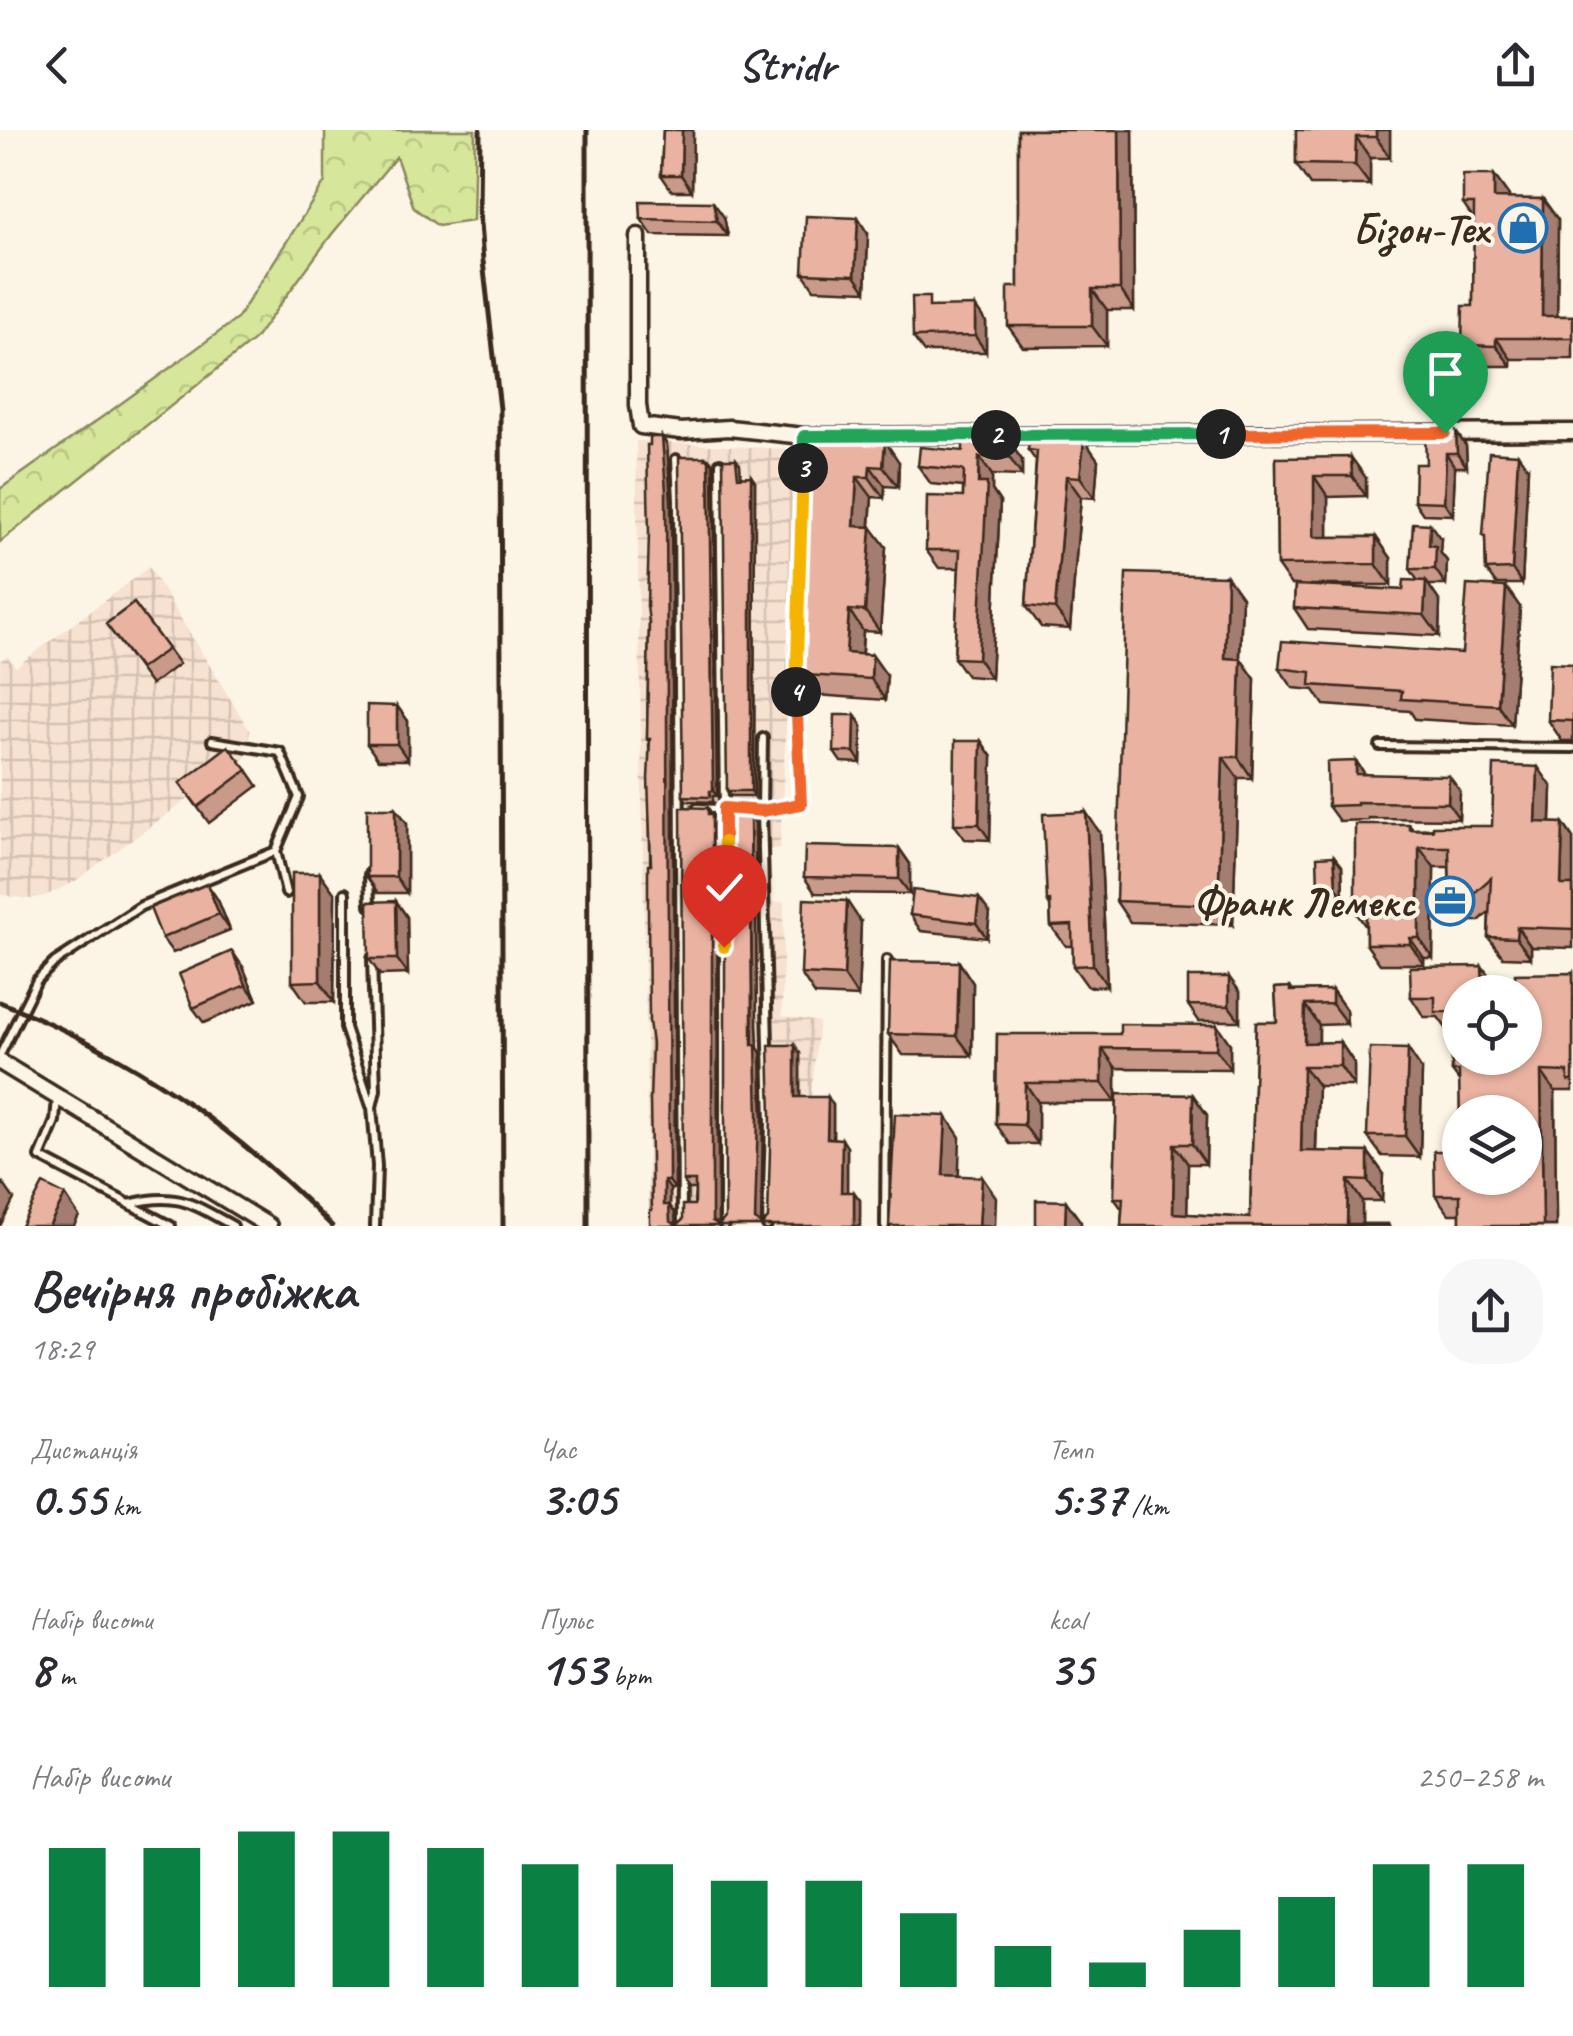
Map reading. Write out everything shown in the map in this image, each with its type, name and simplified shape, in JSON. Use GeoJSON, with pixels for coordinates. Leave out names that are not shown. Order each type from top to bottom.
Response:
{"type":"FeatureCollection","features":[{"type":"Feature","properties":{"kind":"street"},"geometry":{"type":"LineString","coordinates":[[638,236],[641,426],[681,431],[729,428],[804,436],[1573,432]]}},
{"type":"Feature","properties":{"kind":"street"},"geometry":{"type":"LineString","coordinates":[[0,1059],[269,1226]]}},
{"type":"Feature","properties":{"kind":"lane"},"geometry":{"type":"LineString","coordinates":[[676,459],[682,1226]]}},
{"type":"Feature","properties":{"kind":"lane"},"geometry":{"type":"LineString","coordinates":[[720,462],[724,1226]]}},
{"type":"Feature","properties":{"kind":"lane"},"geometry":{"type":"LineString","coordinates":[[681,808],[762,811],[801,804],[796,671]]}},
{"type":"Feature","properties":{"kind":"lane"},"geometry":{"type":"LineString","coordinates":[[763,738],[770,1123],[767,1226]]}},
{"type":"Feature","properties":{"kind":"lane"},"geometry":{"type":"LineString","coordinates":[[212,741],[280,752],[299,796],[276,851],[286,893]]}},
{"type":"Feature","properties":{"kind":"lane"},"geometry":{"type":"LineString","coordinates":[[1380,746],[1573,748]]}},
{"type":"Feature","properties":{"kind":"lane"},"geometry":{"type":"LineString","coordinates":[[0,1059],[37,980],[54,962],[141,906],[276,851]]}},
{"type":"Feature","properties":{"kind":"lane"},"geometry":{"type":"LineString","coordinates":[[369,874],[370,914]]}},
{"type":"Feature","properties":{"kind":"lane"},"geometry":{"type":"LineString","coordinates":[[344,893],[345,1028],[372,1107]]}},
{"type":"Feature","properties":{"kind":"lane"},"geometry":{"type":"LineString","coordinates":[[372,953],[375,1226]]}},
{"type":"Feature","properties":{"kind":"lane"},"geometry":{"type":"LineString","coordinates":[[885,1226],[887,960]]}},
{"type":"Feature","properties":{"kind":"lane"},"geometry":{"type":"LineString","coordinates":[[58,1097],[55,1122],[40,1157],[171,1226]]}},
{"type":"Feature","properties":{"kind":"lane"},"geometry":{"type":"LineString","coordinates":[[129,1204],[152,1198],[184,1200],[233,1226]]}},
{"type":"Feature","properties":{"kind":"shaded area"},"geometry":{"type":"Polygon","coordinates":[[[636,441],[803,450],[798,478],[780,848],[766,850],[770,902],[784,902],[782,1016],[819,1022],[810,1105],[809,1226],[649,1226],[636,441]]]}},
{"type":"Feature","properties":{"kind":"shaded area"},"geometry":{"type":"Polygon","coordinates":[[[149,567],[250,731],[246,757],[74,882],[30,899],[0,895],[0,661],[7,656],[16,667],[149,567]]]}},
{"type":"Feature","properties":{"kind":"green space"},"geometry":{"type":"Polygon","coordinates":[[[325,130],[475,130],[473,221],[438,226],[414,208],[396,157],[332,234],[254,340],[0,542],[0,489],[237,319],[325,182],[325,130]]]}},
{"type":"Feature","properties":{"kind":"building"},"geometry":{"type":"Polygon","coordinates":[[[663,130],[682,130],[681,175],[661,175],[663,130]]]}},
{"type":"Feature","properties":{"kind":"building"},"geometry":{"type":"Polygon","coordinates":[[[1018,130],[1119,130],[1120,289],[1092,289],[1092,326],[1008,326],[1008,287],[1018,287],[1018,130]]]}},
{"type":"Feature","properties":{"kind":"building"},"geometry":{"type":"Polygon","coordinates":[[[1296,130],[1376,130],[1376,137],[1356,137],[1355,165],[1296,164],[1296,130]]]}},
{"type":"Feature","properties":{"kind":"building"},"geometry":{"type":"Polygon","coordinates":[[[1463,175],[1494,175],[1494,198],[1543,199],[1542,316],[1573,316],[1573,338],[1496,338],[1496,346],[1462,345],[1463,306],[1473,306],[1474,204],[1463,204],[1463,175]]]}},
{"type":"Feature","properties":{"kind":"building"},"geometry":{"type":"Polygon","coordinates":[[[640,201],[713,202],[717,221],[641,219],[640,201]]]}},
{"type":"Feature","properties":{"kind":"building"},"geometry":{"type":"Polygon","coordinates":[[[806,216],[858,218],[855,275],[803,273],[806,216]]]}},
{"type":"Feature","properties":{"kind":"building"},"geometry":{"type":"Polygon","coordinates":[[[912,297],[929,297],[929,307],[975,306],[975,336],[913,337],[912,297]]]}},
{"type":"Feature","properties":{"kind":"building"},"geometry":{"type":"Polygon","coordinates":[[[1456,432],[1457,453],[1446,453],[1444,502],[1414,501],[1415,464],[1426,464],[1425,433],[1456,432]]]}},
{"type":"Feature","properties":{"kind":"building"},"geometry":{"type":"Polygon","coordinates":[[[1030,435],[1084,440],[1080,477],[1066,476],[1055,609],[1026,606],[1037,451],[1028,450],[1030,435]]]}},
{"type":"Feature","properties":{"kind":"building"},"geometry":{"type":"Polygon","coordinates":[[[804,436],[885,441],[883,467],[870,466],[869,477],[857,477],[854,526],[871,527],[865,611],[849,610],[846,653],[872,655],[871,679],[788,674],[804,436]]]}},
{"type":"Feature","properties":{"kind":"building"},"geometry":{"type":"Polygon","coordinates":[[[650,437],[662,437],[666,492],[669,1181],[664,1181],[664,1205],[669,1205],[670,1221],[677,1225],[683,1220],[683,1205],[695,1202],[695,1181],[683,1181],[681,807],[708,808],[708,814],[712,814],[712,1221],[719,1225],[725,1218],[725,814],[737,814],[750,815],[752,1045],[756,1045],[758,1115],[755,1220],[762,1225],[768,1218],[769,1045],[795,1045],[795,1097],[828,1097],[827,1138],[842,1139],[841,1192],[854,1192],[854,1226],[650,1226],[650,437]]]}},
{"type":"Feature","properties":{"kind":"building"},"geometry":{"type":"Polygon","coordinates":[[[963,440],[1009,442],[1009,457],[979,457],[978,483],[987,483],[978,659],[954,658],[960,550],[926,550],[927,496],[963,497],[964,473],[918,466],[920,447],[963,451],[963,440]]]}},
{"type":"Feature","properties":{"kind":"building"},"geometry":{"type":"Polygon","coordinates":[[[1489,452],[1518,454],[1512,569],[1486,570],[1483,535],[1489,452]]]}},
{"type":"Feature","properties":{"kind":"building"},"geometry":{"type":"Polygon","coordinates":[[[679,457],[709,459],[713,791],[710,797],[683,796],[679,457]]]}},
{"type":"Feature","properties":{"kind":"building"},"geometry":{"type":"Polygon","coordinates":[[[1351,457],[1352,476],[1314,476],[1314,537],[1376,537],[1376,564],[1277,565],[1276,458],[1351,457]]]}},
{"type":"Feature","properties":{"kind":"building"},"geometry":{"type":"Polygon","coordinates":[[[723,459],[736,459],[738,477],[751,476],[751,791],[727,791],[723,459]]]}},
{"type":"Feature","properties":{"kind":"building"},"geometry":{"type":"Polygon","coordinates":[[[1413,523],[1430,524],[1429,545],[1436,546],[1435,569],[1410,569],[1413,523]]]}},
{"type":"Feature","properties":{"kind":"building"},"geometry":{"type":"Polygon","coordinates":[[[1126,573],[1227,576],[1225,658],[1241,659],[1238,757],[1223,757],[1218,905],[1116,901],[1126,573]]]}},
{"type":"Feature","properties":{"kind":"building"},"geometry":{"type":"Polygon","coordinates":[[[1404,580],[1426,581],[1424,615],[1294,608],[1295,585],[1403,590],[1404,580]]]}},
{"type":"Feature","properties":{"kind":"building"},"geometry":{"type":"Polygon","coordinates":[[[1467,585],[1506,587],[1498,705],[1401,699],[1402,691],[1310,685],[1311,672],[1279,668],[1282,641],[1462,653],[1467,585]]]}},
{"type":"Feature","properties":{"kind":"building"},"geometry":{"type":"Polygon","coordinates":[[[134,603],[168,649],[140,669],[106,624],[134,603]]]}},
{"type":"Feature","properties":{"kind":"building"},"geometry":{"type":"Polygon","coordinates":[[[1550,663],[1573,664],[1573,721],[1548,720],[1550,663]]]}},
{"type":"Feature","properties":{"kind":"building"},"geometry":{"type":"Polygon","coordinates":[[[367,705],[397,706],[397,744],[367,744],[367,705]]]}},
{"type":"Feature","properties":{"kind":"building"},"geometry":{"type":"Polygon","coordinates":[[[835,715],[855,715],[854,752],[834,752],[835,715]]]}},
{"type":"Feature","properties":{"kind":"building"},"geometry":{"type":"Polygon","coordinates":[[[955,741],[981,741],[979,824],[954,824],[955,741]]]}},
{"type":"Feature","properties":{"kind":"building"},"geometry":{"type":"Polygon","coordinates":[[[228,746],[247,770],[198,807],[180,783],[228,746]]]}},
{"type":"Feature","properties":{"kind":"building"},"geometry":{"type":"Polygon","coordinates":[[[1356,761],[1356,774],[1449,776],[1448,803],[1357,802],[1328,806],[1327,762],[1356,761]]]}},
{"type":"Feature","properties":{"kind":"building"},"geometry":{"type":"Polygon","coordinates":[[[1494,765],[1538,767],[1536,822],[1563,823],[1561,885],[1573,885],[1573,929],[1517,927],[1516,938],[1488,937],[1491,878],[1465,901],[1450,900],[1449,847],[1419,847],[1419,938],[1410,938],[1410,944],[1366,944],[1366,911],[1355,911],[1355,824],[1409,824],[1409,829],[1433,830],[1433,826],[1492,826],[1494,765]]]}},
{"type":"Feature","properties":{"kind":"building"},"geometry":{"type":"Polygon","coordinates":[[[367,808],[396,808],[396,877],[367,877],[367,808]]]}},
{"type":"Feature","properties":{"kind":"building"},"geometry":{"type":"Polygon","coordinates":[[[1086,812],[1093,965],[1073,966],[1072,925],[1051,926],[1043,814],[1086,812]]]}},
{"type":"Feature","properties":{"kind":"building"},"geometry":{"type":"Polygon","coordinates":[[[805,846],[899,848],[899,879],[804,877],[805,846]]]}},
{"type":"Feature","properties":{"kind":"building"},"geometry":{"type":"Polygon","coordinates":[[[1334,856],[1336,886],[1318,887],[1317,857],[1334,856]]]}},
{"type":"Feature","properties":{"kind":"building"},"geometry":{"type":"Polygon","coordinates":[[[292,873],[320,873],[320,981],[292,982],[292,873]]]}},
{"type":"Feature","properties":{"kind":"building"},"geometry":{"type":"Polygon","coordinates":[[[207,884],[219,914],[162,938],[150,908],[207,884]]]}},
{"type":"Feature","properties":{"kind":"building"},"geometry":{"type":"Polygon","coordinates":[[[913,890],[979,898],[976,923],[910,915],[913,890]]]}},
{"type":"Feature","properties":{"kind":"building"},"geometry":{"type":"Polygon","coordinates":[[[804,899],[847,901],[844,976],[801,974],[804,899]]]}},
{"type":"Feature","properties":{"kind":"building"},"geometry":{"type":"Polygon","coordinates":[[[396,901],[397,959],[369,959],[368,902],[396,901]]]}},
{"type":"Feature","properties":{"kind":"building"},"geometry":{"type":"Polygon","coordinates":[[[232,951],[246,985],[193,1008],[179,974],[232,951]]]}},
{"type":"Feature","properties":{"kind":"building"},"geometry":{"type":"Polygon","coordinates":[[[890,961],[959,962],[957,1036],[888,1034],[890,961]]]}},
{"type":"Feature","properties":{"kind":"building"},"geometry":{"type":"Polygon","coordinates":[[[1482,966],[1482,975],[1442,975],[1442,1012],[1435,1012],[1435,997],[1411,997],[1410,967],[1482,966]]]}},
{"type":"Feature","properties":{"kind":"building"},"geometry":{"type":"Polygon","coordinates":[[[1573,973],[1573,1081],[1568,1081],[1568,1072],[1542,1071],[1542,975],[1515,974],[1573,973]]]}},
{"type":"Feature","properties":{"kind":"building"},"geometry":{"type":"Polygon","coordinates":[[[1188,977],[1229,977],[1229,1006],[1188,1005],[1188,977]]]}},
{"type":"Feature","properties":{"kind":"building"},"geometry":{"type":"Polygon","coordinates":[[[1290,987],[1290,991],[1332,990],[1332,1004],[1305,1005],[1304,1043],[1340,1042],[1340,1066],[1303,1066],[1301,1151],[1368,1152],[1368,1181],[1348,1180],[1347,1224],[1388,1226],[1121,1226],[1123,1198],[1114,1198],[1117,1094],[1193,1095],[1192,1144],[1174,1144],[1173,1213],[1250,1218],[1256,1022],[1277,1022],[1275,988],[1290,987]]]}},
{"type":"Feature","properties":{"kind":"building"},"geometry":{"type":"Polygon","coordinates":[[[1120,1024],[1217,1025],[1216,1049],[1102,1048],[1102,1083],[1025,1083],[1024,1125],[996,1124],[997,1034],[1120,1034],[1120,1024]]]}},
{"type":"Feature","properties":{"kind":"building"},"geometry":{"type":"Polygon","coordinates":[[[1370,1048],[1408,1049],[1405,1136],[1367,1136],[1370,1048]]]}},
{"type":"Feature","properties":{"kind":"building"},"geometry":{"type":"Polygon","coordinates":[[[1459,1075],[1541,1075],[1541,1095],[1459,1095],[1459,1075]]]}},
{"type":"Feature","properties":{"kind":"building"},"geometry":{"type":"Polygon","coordinates":[[[895,1114],[946,1116],[943,1175],[982,1177],[979,1226],[889,1226],[895,1114]]]}},
{"type":"Feature","properties":{"kind":"building"},"geometry":{"type":"Polygon","coordinates":[[[1542,1148],[1543,1226],[1460,1226],[1460,1195],[1542,1195],[1542,1148]]]}},
{"type":"Feature","properties":{"kind":"building"},"geometry":{"type":"Polygon","coordinates":[[[1434,1151],[1442,1151],[1442,1195],[1435,1195],[1434,1151]]]}},
{"type":"Feature","properties":{"kind":"building"},"geometry":{"type":"Polygon","coordinates":[[[43,1184],[65,1195],[49,1226],[21,1226],[43,1184]]]}},
{"type":"Feature","properties":{"kind":"building"},"geometry":{"type":"Polygon","coordinates":[[[1036,1200],[1066,1201],[1065,1226],[1036,1226],[1036,1200]]]}},
{"type":"Feature","properties":{"kind":"railway"},"geometry":{"type":"LineString","coordinates":[[480,130],[479,211],[500,409],[503,1226]]}},
{"type":"Feature","properties":{"kind":"railway"},"geometry":{"type":"LineString","coordinates":[[587,130],[588,1226]]}},
{"type":"Feature","properties":{"kind":"railway"},"geometry":{"type":"LineString","coordinates":[[0,1002],[93,1045],[178,1096],[257,1156],[332,1226]]}},
{"type":"Feature","properties":{"kind":"place","name":"Бізон-Тех"},"geometry":{"type":"Point","coordinates":[1523,228]}},
{"type":"Feature","properties":{"kind":"place","name":"Франк Лемекс"},"geometry":{"type":"Point","coordinates":[1450,901]}},
{"type":"Feature","properties":{"kind":"route"},"geometry":{"type":"LineString","coordinates":[[724,947],[724,808],[762,811],[801,804],[795,710],[804,436],[1445,433]]}}]}
